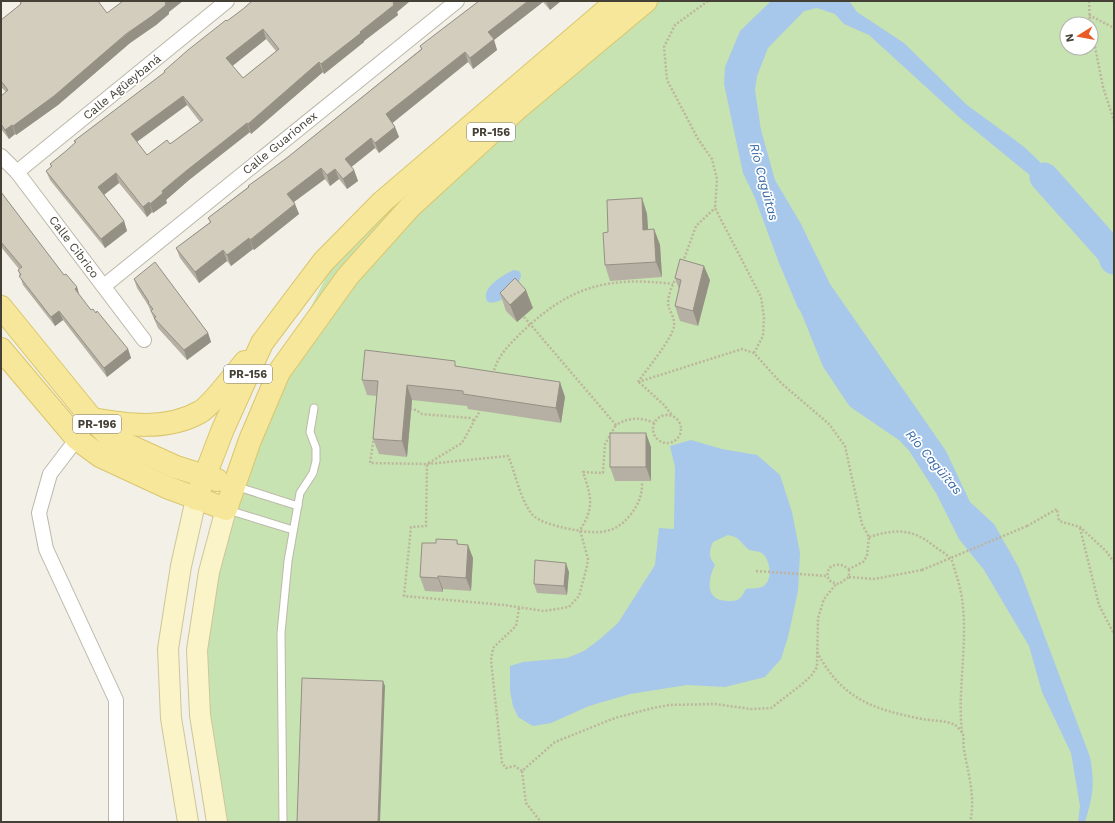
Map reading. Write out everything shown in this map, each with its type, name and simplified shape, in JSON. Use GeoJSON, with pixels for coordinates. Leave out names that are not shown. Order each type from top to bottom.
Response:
{"type":"FeatureCollection","features":[{"type":"Feature","properties":{"kind":"main road","name":"PR-156"},"geometry":{"type":"LineString","coordinates":[[188,822],[171,718],[168,649],[181,566],[196,499],[204,476],[262,343],[323,262],[382,202],[617,1]]}},
{"type":"Feature","properties":{"kind":"main road","name":"PR-156"},"geometry":{"type":"LineString","coordinates":[[217,822],[200,715],[197,650],[209,572],[226,509],[250,440],[279,372],[348,276],[410,207],[519,107],[646,1]]}},
{"type":"Feature","properties":{"kind":"main road","name":"PR-196"},"geometry":{"type":"LineString","coordinates":[[1,307],[92,419],[110,437],[126,446],[176,467],[233,486]]}},
{"type":"Feature","properties":{"kind":"main road"},"geometry":{"type":"LineString","coordinates":[[92,419],[120,424],[145,426],[174,422],[201,412],[262,343]]}},
{"type":"Feature","properties":{"kind":"main road","name":"PR-196"},"geometry":{"type":"LineString","coordinates":[[1,349],[77,438],[100,456],[196,499],[226,509]]}},
{"type":"Feature","properties":{"kind":"street","name":"Calle Agüeybaná"},"geometry":{"type":"LineString","coordinates":[[17,172],[227,1]]}},
{"type":"Feature","properties":{"kind":"street","name":"Calle Guarionex"},"geometry":{"type":"LineString","coordinates":[[104,286],[457,1]]}},
{"type":"Feature","properties":{"kind":"street","name":"Calle Cibrico"},"geometry":{"type":"LineString","coordinates":[[1,156],[17,172],[144,340]]}},
{"type":"Feature","properties":{"kind":"street"},"geometry":{"type":"LineString","coordinates":[[92,419],[50,474],[39,513],[46,549],[116,700],[116,822]]}},
{"type":"Feature","properties":{"kind":"lane"},"geometry":{"type":"LineString","coordinates":[[283,822],[281,634],[293,530],[300,493],[313,474],[316,461],[316,448],[310,432],[314,408]]}},
{"type":"Feature","properties":{"kind":"lane"},"geometry":{"type":"LineString","coordinates":[[233,486],[298,506]]}},
{"type":"Feature","properties":{"kind":"lane"},"geometry":{"type":"LineString","coordinates":[[226,509],[293,530]]}},
{"type":"Feature","properties":{"kind":"path"},"geometry":{"type":"LineString","coordinates":[[708,1],[675,25],[664,47],[667,80],[698,138],[712,159],[717,179],[715,208],[760,297],[764,317],[763,336],[754,353]]}},
{"type":"Feature","properties":{"kind":"path"},"geometry":{"type":"LineString","coordinates":[[1089,1],[1089,15],[1114,28]]}},
{"type":"Feature","properties":{"kind":"path"},"geometry":{"type":"LineString","coordinates":[[1097,56],[1103,87],[1114,122]]}},
{"type":"Feature","properties":{"kind":"path"},"geometry":{"type":"LineString","coordinates":[[681,267],[696,226],[715,208]]}},
{"type":"Feature","properties":{"kind":"path"},"geometry":{"type":"LineString","coordinates":[[638,382],[669,337],[674,326],[669,307],[669,295],[678,272]]}},
{"type":"Feature","properties":{"kind":"path"},"geometry":{"type":"LineString","coordinates":[[492,376],[494,368],[508,345],[531,324],[562,300],[598,285],[617,282],[649,280],[673,284]]}},
{"type":"Feature","properties":{"kind":"path"},"geometry":{"type":"LineString","coordinates":[[524,317],[616,425]]}},
{"type":"Feature","properties":{"kind":"path"},"geometry":{"type":"LineString","coordinates":[[638,382],[742,349],[754,353],[780,383],[829,424],[845,446],[862,524],[869,538],[867,556],[863,562],[849,569]]}},
{"type":"Feature","properties":{"kind":"path"},"geometry":{"type":"LineString","coordinates":[[638,382],[664,405],[673,417],[677,419],[681,427],[679,436],[672,442],[663,442],[656,437],[654,432],[654,423],[660,417],[665,415],[673,417]]}},
{"type":"Feature","properties":{"kind":"path"},"geometry":{"type":"LineString","coordinates":[[427,464],[462,443],[482,407]]}},
{"type":"Feature","properties":{"kind":"path"},"geometry":{"type":"LineString","coordinates":[[408,409],[416,410],[422,414],[470,418],[475,421]]}},
{"type":"Feature","properties":{"kind":"path"},"geometry":{"type":"LineString","coordinates":[[427,464],[426,526],[411,527],[404,596],[544,611],[556,610],[569,606],[579,596],[588,559],[580,530],[588,518],[592,500],[583,472],[603,473],[605,444],[616,425],[632,418],[654,423]]}},
{"type":"Feature","properties":{"kind":"path"},"geometry":{"type":"LineString","coordinates":[[374,434],[370,464],[427,464],[508,456],[514,476],[531,513],[552,525],[602,532],[614,530],[625,522],[640,502],[642,483]]}},
{"type":"Feature","properties":{"kind":"path"},"geometry":{"type":"LineString","coordinates":[[849,569],[843,565],[835,564],[829,568],[827,576],[830,582],[840,584],[849,577],[874,578],[922,570],[1027,526],[1057,510],[1059,521],[1080,527],[1106,551],[1114,562]]}},
{"type":"Feature","properties":{"kind":"path"},"geometry":{"type":"LineString","coordinates":[[1080,527],[1099,606],[1114,634]]}},
{"type":"Feature","properties":{"kind":"path"},"geometry":{"type":"LineString","coordinates":[[869,538],[891,531],[908,532],[924,538],[951,559],[959,580],[963,600],[963,667],[960,704],[962,733],[970,780],[972,816],[970,822]]}},
{"type":"Feature","properties":{"kind":"path"},"geometry":{"type":"LineString","coordinates":[[849,569],[849,577]]}},
{"type":"Feature","properties":{"kind":"path"},"geometry":{"type":"LineString","coordinates":[[756,570],[827,576]]}},
{"type":"Feature","properties":{"kind":"path"},"geometry":{"type":"LineString","coordinates":[[522,770],[555,742],[615,718],[653,708],[669,705],[715,704],[751,709],[771,708],[811,676],[816,667],[818,618],[824,599],[836,584]]}},
{"type":"Feature","properties":{"kind":"path"},"geometry":{"type":"LineString","coordinates":[[519,608],[516,626],[492,648],[491,660],[502,763],[506,768],[515,766],[522,770]]}},
{"type":"Feature","properties":{"kind":"path"},"geometry":{"type":"LineString","coordinates":[[817,652],[826,670],[849,693],[870,705],[897,714],[955,725],[962,733]]}},
{"type":"Feature","properties":{"kind":"path"},"geometry":{"type":"LineString","coordinates":[[522,770],[526,803],[541,822]]}},
{"type":"Feature","properties":{"kind":"green space"},"geometry":{"type":"Polygon","coordinates":[[[626,1],[1114,1],[1114,822],[227,822],[210,763],[203,655],[218,548],[302,325],[329,271],[392,203],[626,1]]]}},
{"type":"Feature","properties":{"kind":"water"},"geometry":{"type":"Polygon","coordinates":[[[771,1],[849,1],[857,12],[904,43],[967,105],[1023,146],[1039,161],[1073,205],[1067,211],[1054,195],[960,118],[869,35],[844,24],[835,14],[817,8],[804,11],[768,48],[757,76],[755,90],[761,130],[775,180],[801,224],[830,284],[946,451],[970,502],[994,524],[1019,568],[1090,757],[1093,783],[1090,805],[1085,822],[1078,822],[1080,806],[1071,753],[1042,692],[1029,646],[984,570],[959,539],[936,493],[866,383],[848,360],[822,338],[798,308],[779,263],[755,198],[743,173],[724,84],[725,67],[740,31],[771,1]]]}},
{"type":"Feature","properties":{"kind":"water"},"geometry":{"type":"Polygon","coordinates":[[[514,270],[519,271],[521,274],[518,284],[514,290],[499,301],[488,302],[486,292],[489,288],[504,275],[514,270]]]}},
{"type":"Feature","properties":{"kind":"water"},"geometry":{"type":"Polygon","coordinates":[[[691,440],[722,449],[757,455],[780,475],[792,512],[800,553],[798,591],[788,637],[781,659],[765,677],[725,687],[687,685],[630,694],[589,706],[551,723],[533,726],[518,717],[513,706],[510,691],[510,666],[523,662],[567,658],[584,651],[618,623],[655,565],[659,528],[674,529],[675,467],[670,446],[691,440]],[[728,535],[713,542],[710,551],[710,557],[715,565],[710,578],[710,589],[712,594],[716,598],[731,601],[740,598],[746,589],[760,588],[766,584],[770,571],[768,561],[763,554],[748,549],[737,538],[728,535]]]}},
{"type":"Feature","properties":{"kind":"building"},"geometry":{"type":"Polygon","coordinates":[[[23,1],[98,1],[107,13],[123,1],[168,1],[165,3],[166,5],[126,34],[54,96],[13,126],[12,125],[5,130],[1,124],[1,96],[8,90],[1,81],[1,20],[23,1]]]}},
{"type":"Feature","properties":{"kind":"building"},"geometry":{"type":"Polygon","coordinates":[[[252,1],[395,1],[393,3],[394,5],[360,32],[361,33],[321,64],[319,62],[248,124],[247,123],[162,191],[163,193],[150,204],[149,202],[143,207],[116,173],[98,187],[124,221],[101,239],[46,171],[52,166],[50,164],[76,142],[74,141],[165,72],[164,71],[188,50],[226,20],[227,21],[252,1]],[[263,29],[226,58],[243,78],[279,49],[263,29]],[[183,96],[131,134],[147,155],[167,140],[170,144],[203,120],[183,96]]]}},
{"type":"Feature","properties":{"kind":"building"},"geometry":{"type":"Polygon","coordinates":[[[479,1],[528,1],[488,32],[494,39],[470,58],[465,52],[386,114],[395,127],[375,143],[371,138],[345,159],[354,170],[343,179],[335,169],[327,175],[321,168],[287,194],[295,204],[250,240],[249,238],[227,255],[223,250],[195,272],[176,248],[211,222],[208,218],[288,157],[422,49],[420,46],[479,1]]]}},
{"type":"Feature","properties":{"kind":"building"},"geometry":{"type":"Polygon","coordinates":[[[1,192],[64,275],[66,274],[77,287],[75,289],[91,310],[93,309],[96,313],[97,311],[128,349],[104,368],[59,311],[51,317],[19,276],[21,275],[18,270],[22,267],[1,242],[1,192]]]}},
{"type":"Feature","properties":{"kind":"building"},"geometry":{"type":"Polygon","coordinates":[[[642,198],[643,230],[654,229],[656,262],[605,265],[603,233],[608,232],[607,200],[642,198]]]}},
{"type":"Feature","properties":{"kind":"building"},"geometry":{"type":"Polygon","coordinates":[[[680,259],[704,266],[693,311],[675,306],[681,280],[675,278],[680,259]]]}},
{"type":"Feature","properties":{"kind":"building"},"geometry":{"type":"Polygon","coordinates":[[[155,262],[208,333],[184,350],[154,318],[156,317],[151,311],[153,309],[134,279],[155,262]]]}},
{"type":"Feature","properties":{"kind":"building"},"geometry":{"type":"Polygon","coordinates":[[[515,278],[526,290],[510,305],[500,293],[515,278]]]}},
{"type":"Feature","properties":{"kind":"building"},"geometry":{"type":"Polygon","coordinates":[[[365,350],[455,361],[455,366],[560,382],[556,408],[463,394],[463,391],[407,385],[402,441],[373,439],[378,381],[362,380],[365,350]]]}},
{"type":"Feature","properties":{"kind":"building"},"geometry":{"type":"Polygon","coordinates":[[[610,433],[646,433],[646,467],[610,467],[610,433]]]}},
{"type":"Feature","properties":{"kind":"building"},"geometry":{"type":"Polygon","coordinates":[[[436,539],[457,540],[457,544],[468,545],[466,578],[438,576],[438,578],[420,577],[422,543],[436,543],[436,539]]]}},
{"type":"Feature","properties":{"kind":"building"},"geometry":{"type":"Polygon","coordinates":[[[535,560],[566,563],[564,586],[534,584],[535,560]]]}},
{"type":"Feature","properties":{"kind":"building"},"geometry":{"type":"Polygon","coordinates":[[[302,678],[383,681],[378,822],[297,822],[302,678]]]}},
{"type":"Feature","properties":{"kind":"waterway","name":"Río Cagüitas"},"geometry":{"type":"LineString","coordinates":[[1044,177],[1111,252],[1114,260]]}},
{"type":"Feature","properties":{"kind":"waterway","name":"Río Cagüitas"},"geometry":{"type":"LineString","coordinates":[[815,308],[836,360],[860,396],[910,430],[916,437]]}}]}
